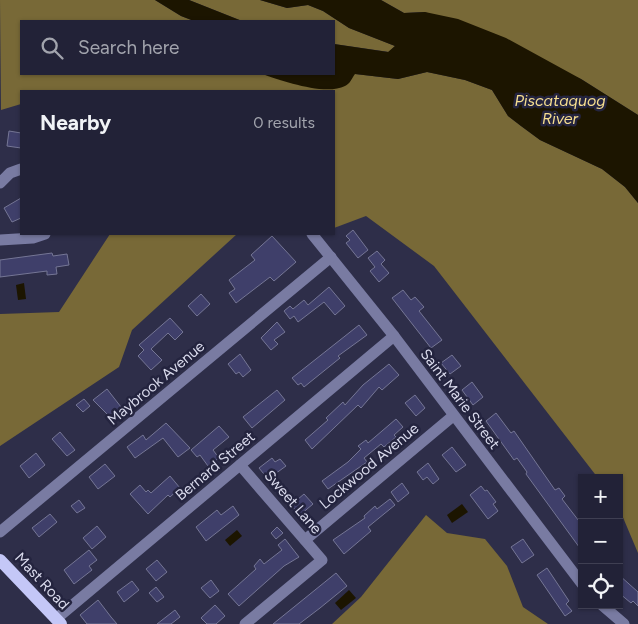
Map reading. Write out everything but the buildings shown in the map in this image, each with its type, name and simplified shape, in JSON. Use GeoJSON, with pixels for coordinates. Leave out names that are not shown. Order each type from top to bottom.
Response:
{"type":"FeatureCollection","features":[{"type":"Feature","properties":{"kind":"main road","name":"Mast Road"},"geometry":{"type":"LineString","coordinates":[[0,560],[58,622]]}},
{"type":"Feature","properties":{"kind":"street"},"geometry":{"type":"LineString","coordinates":[[0,183],[10,173],[20,169]]}},
{"type":"Feature","properties":{"kind":"street"},"geometry":{"type":"LineString","coordinates":[[0,240],[33,238],[42,235]]}},
{"type":"Feature","properties":{"kind":"street","name":"Saint Marie Street"},"geometry":{"type":"LineString","coordinates":[[313,235],[394,336],[578,579]]}},
{"type":"Feature","properties":{"kind":"street","name":"Maybrook Avenue"},"geometry":{"type":"LineString","coordinates":[[0,532],[331,257]]}},
{"type":"Feature","properties":{"kind":"street","name":"Bernard Street"},"geometry":{"type":"LineString","coordinates":[[58,622],[240,464],[394,336]]}},
{"type":"Feature","properties":{"kind":"street","name":"Lockwood Avenue"},"geometry":{"type":"LineString","coordinates":[[305,540],[453,416]]}},
{"type":"Feature","properties":{"kind":"street","name":"Sweet Lane"},"geometry":{"type":"LineString","coordinates":[[240,464],[322,560],[245,624]]}},
{"type":"Feature","properties":{"kind":"street"},"geometry":{"type":"LineString","coordinates":[[607,609],[624,624]]}},
{"type":"Feature","properties":{"kind":"shaded area"},"geometry":{"type":"Polygon","coordinates":[[[0,0],[155,0],[181,16],[191,20],[20,20],[20,75],[355,74],[398,79],[427,72],[465,80],[492,90],[508,116],[540,140],[602,169],[625,187],[638,203],[638,553],[623,517],[623,474],[595,474],[434,266],[366,216],[335,228],[335,90],[20,90],[20,104],[1,110],[0,0]]]}},
{"type":"Feature","properties":{"kind":"shaded area"},"geometry":{"type":"Polygon","coordinates":[[[189,0],[260,0],[287,8],[308,5],[323,11],[349,28],[395,46],[389,52],[335,44],[335,20],[239,20],[189,0]]]}},
{"type":"Feature","properties":{"kind":"shaded area"},"geometry":{"type":"Polygon","coordinates":[[[381,0],[638,0],[638,115],[581,79],[425,12],[404,13],[381,0]]]}},
{"type":"Feature","properties":{"kind":"shaded area"},"geometry":{"type":"Polygon","coordinates":[[[109,235],[236,235],[132,330],[119,367],[0,446],[0,314],[59,312],[109,235]]]}},
{"type":"Feature","properties":{"kind":"shaded area"},"geometry":{"type":"Polygon","coordinates":[[[426,515],[447,533],[485,539],[507,566],[523,607],[548,624],[332,624],[361,597],[426,515]]]}},
{"type":"Feature","properties":{"kind":"water"},"geometry":{"type":"Polygon","coordinates":[[[155,0],[189,0],[239,20],[191,20],[181,16],[155,0]]]}},
{"type":"Feature","properties":{"kind":"water","name":"Piscataquog River"},"geometry":{"type":"Polygon","coordinates":[[[260,0],[381,0],[404,13],[425,12],[458,19],[506,38],[581,79],[638,115],[638,203],[625,187],[602,169],[540,140],[508,116],[492,90],[465,80],[427,72],[398,79],[355,74],[347,85],[337,89],[327,89],[304,86],[265,75],[335,75],[335,44],[388,52],[395,46],[349,28],[323,11],[308,5],[287,8],[260,0]]]}},
{"type":"Feature","properties":{"kind":"water"},"geometry":{"type":"Polygon","coordinates":[[[24,283],[26,299],[18,300],[16,285],[24,283]]]}},
{"type":"Feature","properties":{"kind":"water"},"geometry":{"type":"Polygon","coordinates":[[[462,504],[468,512],[452,523],[447,515],[462,504]]]}},
{"type":"Feature","properties":{"kind":"water"},"geometry":{"type":"Polygon","coordinates":[[[237,530],[242,536],[230,546],[225,540],[237,530]]]}},
{"type":"Feature","properties":{"kind":"water"},"geometry":{"type":"Polygon","coordinates":[[[349,590],[356,598],[341,610],[335,603],[349,590]]]}}]}
